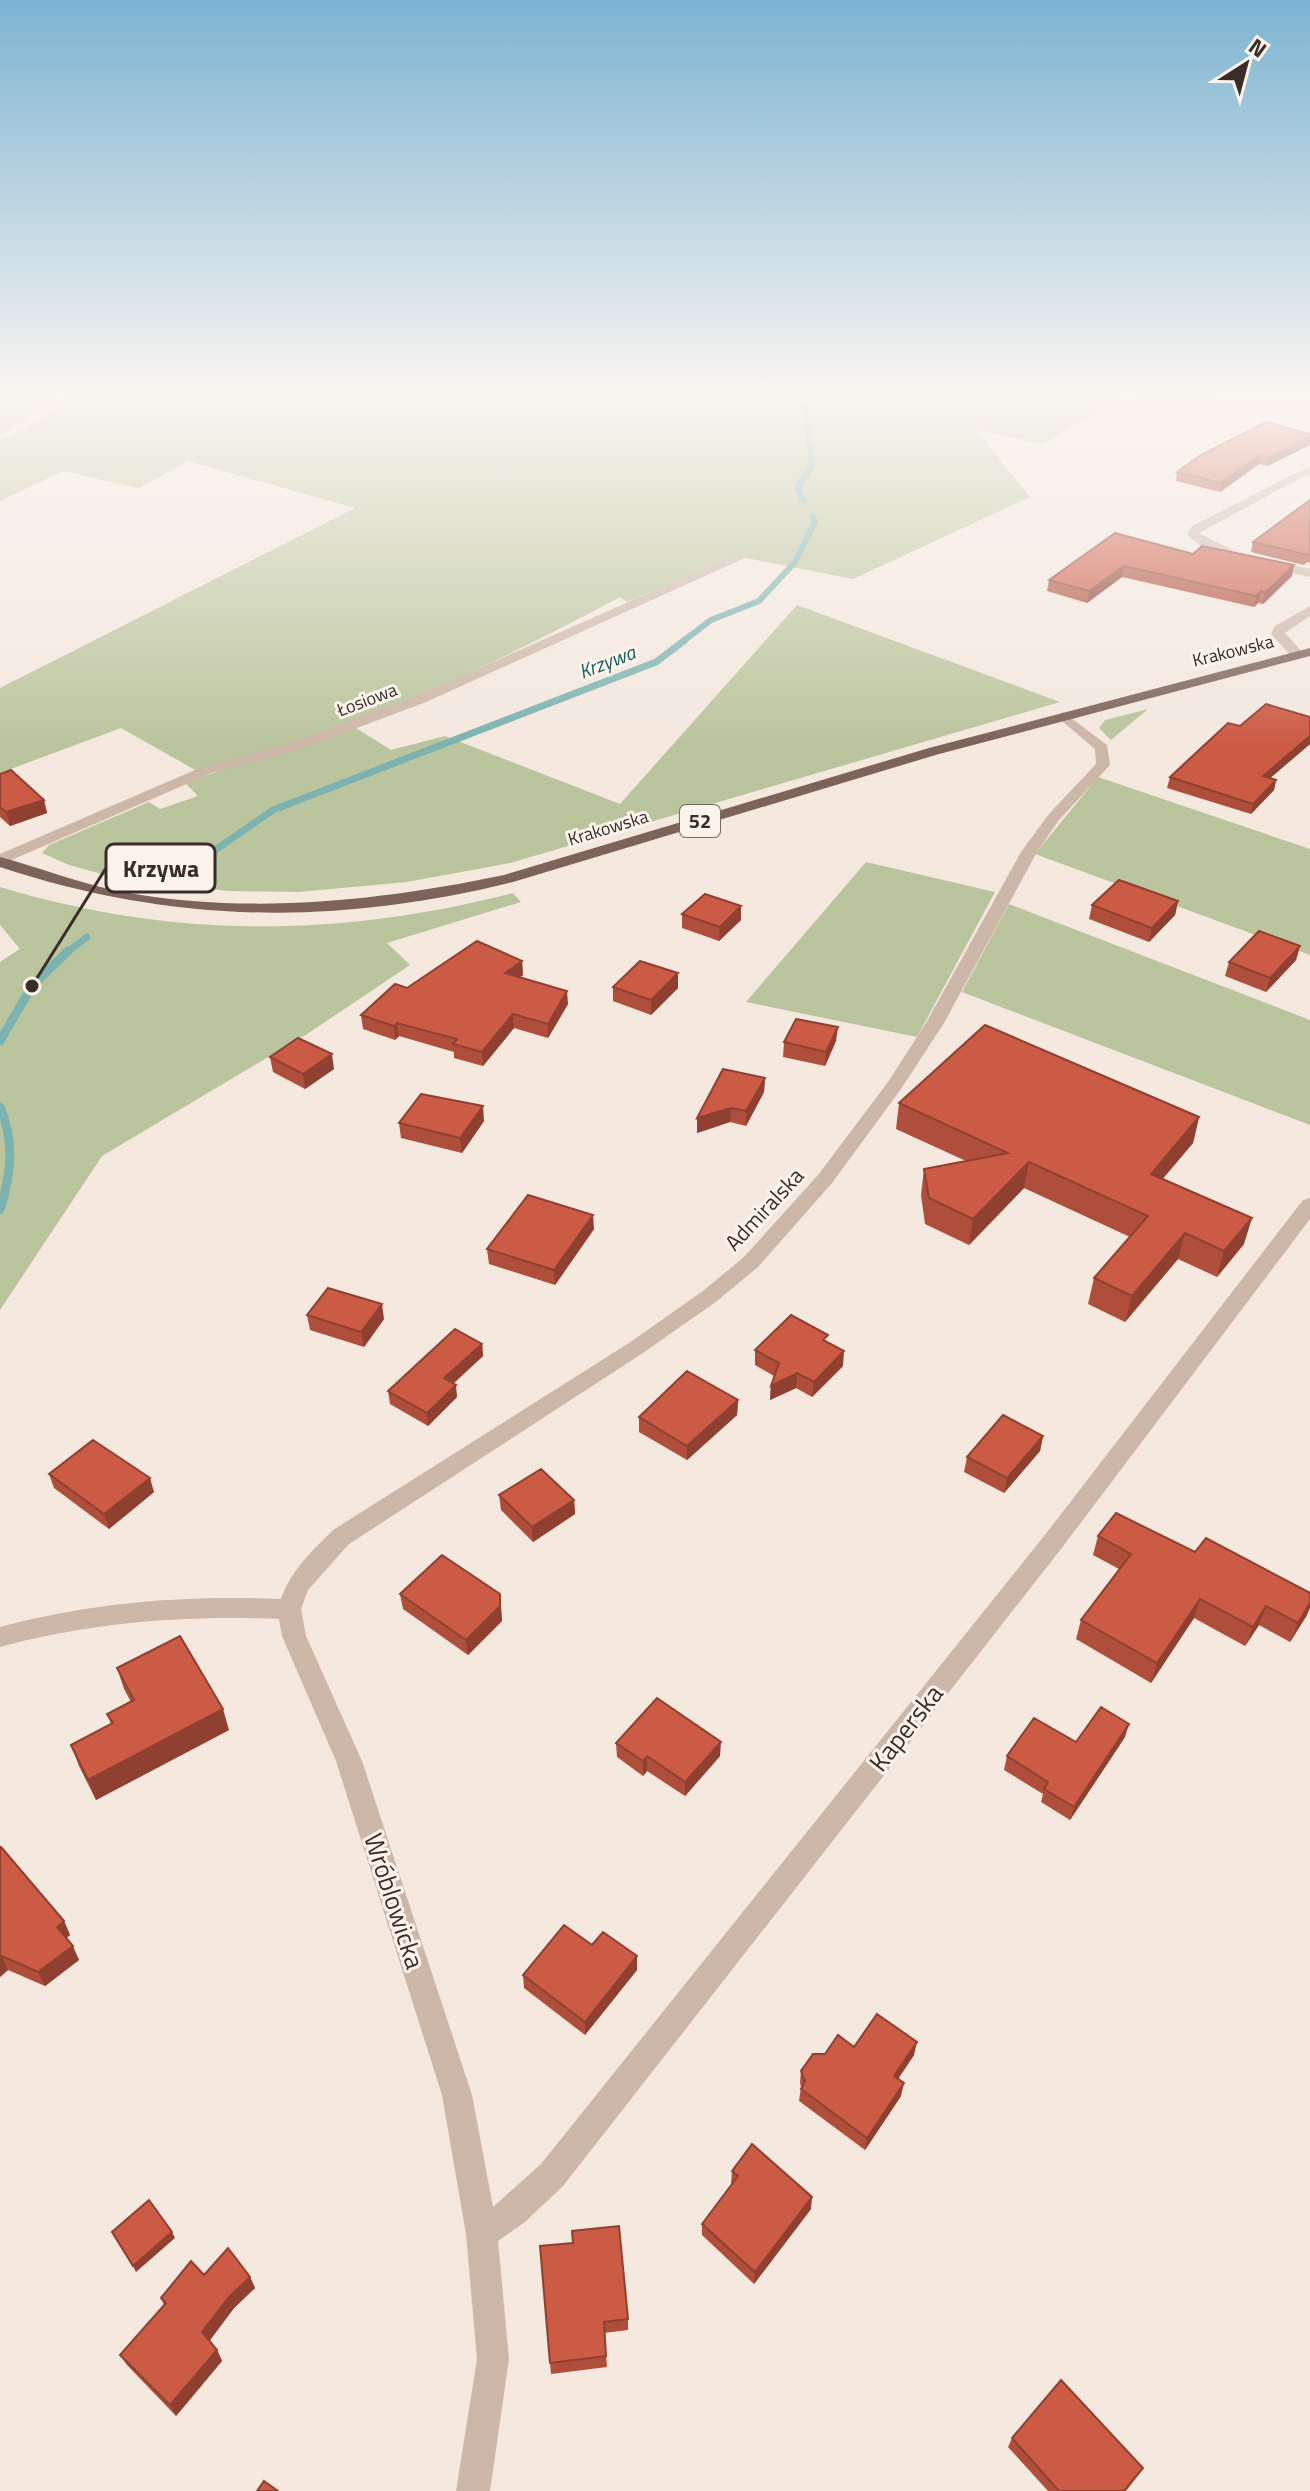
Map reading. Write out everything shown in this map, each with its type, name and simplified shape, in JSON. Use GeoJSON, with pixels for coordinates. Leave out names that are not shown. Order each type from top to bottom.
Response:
{"type":"FeatureCollection","features":[{"type":"Feature","properties":{"kind":"main road","name":"Krakowska"},"geometry":{"type":"LineString","coordinates":[[0,861],[50,880],[96,891],[179,904],[273,909],[386,901],[507,879],[1063,716],[1304,654]]}},
{"type":"Feature","properties":{"kind":"street"},"geometry":{"type":"LineString","coordinates":[[1228,512],[1196,529],[1193,534],[1214,547],[1310,573]]}},
{"type":"Feature","properties":{"kind":"street","name":"Łosiowa"},"geometry":{"type":"LineString","coordinates":[[0,861],[207,770],[293,747],[421,699],[741,557]]}},
{"type":"Feature","properties":{"kind":"street"},"geometry":{"type":"LineString","coordinates":[[1304,654],[1278,634],[1280,629],[1310,610]]}},
{"type":"Feature","properties":{"kind":"street","name":"Admiralska"},"geometry":{"type":"LineString","coordinates":[[289,1609],[297,1586],[341,1537],[636,1348],[710,1296],[751,1262],[791,1220],[825,1179],[919,1050],[1029,852],[1072,796],[1103,765],[1102,748],[1063,716]]}},
{"type":"Feature","properties":{"kind":"street","name":"Kaperska"},"geometry":{"type":"LineString","coordinates":[[482,2234],[514,2211],[562,2163],[1056,1538],[1310,1205]]}},
{"type":"Feature","properties":{"kind":"street"},"geometry":{"type":"LineString","coordinates":[[0,1637],[48,1622],[127,1610],[216,1606],[289,1609]]}},
{"type":"Feature","properties":{"kind":"street","name":"Wróblowicka"},"geometry":{"type":"LineString","coordinates":[[289,1609],[294,1636],[349,1761],[457,2095],[482,2234],[493,2359],[473,2491]]}},
{"type":"Feature","properties":{"kind":"green space"},"geometry":{"type":"Polygon","coordinates":[[[347,512],[997,512],[853,579],[736,556],[627,602],[620,597],[458,678],[334,730],[279,749],[197,771],[121,728],[0,773],[0,688],[347,512]]]}},
{"type":"Feature","properties":{"kind":"green space"},"geometry":{"type":"Polygon","coordinates":[[[797,605],[1060,702],[510,863],[407,882],[298,892],[228,891],[113,877],[69,865],[42,853],[49,845],[149,802],[160,809],[198,796],[186,784],[356,728],[391,750],[445,736],[620,804],[797,605]]]}},
{"type":"Feature","properties":{"kind":"green space"},"geometry":{"type":"Polygon","coordinates":[[[1148,709],[1111,740],[1099,728],[1105,720],[1148,709]]]}},
{"type":"Feature","properties":{"kind":"green space"},"geometry":{"type":"Polygon","coordinates":[[[1098,777],[1310,849],[1310,955],[1035,854],[1098,777]]]}},
{"type":"Feature","properties":{"kind":"green space"},"geometry":{"type":"Polygon","coordinates":[[[866,862],[995,892],[917,1037],[746,1002],[866,862]]]}},
{"type":"Feature","properties":{"kind":"green space"},"geometry":{"type":"Polygon","coordinates":[[[0,887],[129,916],[192,924],[256,926],[319,925],[383,918],[448,908],[513,893],[521,902],[387,943],[410,965],[307,1034],[102,1156],[0,1310],[0,962],[20,949],[0,925],[0,887]]]}},
{"type":"Feature","properties":{"kind":"green space"},"geometry":{"type":"Polygon","coordinates":[[[1009,904],[1310,1020],[1310,1125],[962,992],[1009,904]]]}},
{"type":"Feature","properties":{"kind":"building"},"geometry":{"type":"Polygon","coordinates":[[[1293,512],[1310,512],[1310,553],[1307,555],[1253,542],[1293,512]]]}},
{"type":"Feature","properties":{"kind":"building"},"geometry":{"type":"Polygon","coordinates":[[[1115,533],[1193,554],[1202,546],[1294,565],[1265,593],[1261,591],[1256,596],[1124,566],[1089,591],[1049,580],[1115,533]]]}},
{"type":"Feature","properties":{"kind":"building"},"geometry":{"type":"Polygon","coordinates":[[[1266,704],[1310,717],[1310,736],[1263,776],[1276,780],[1253,804],[1170,777],[1228,723],[1240,726],[1266,704]]]}},
{"type":"Feature","properties":{"kind":"building"},"geometry":{"type":"Polygon","coordinates":[[[11,770],[44,800],[6,812],[0,807],[0,774],[11,770]]]}},
{"type":"Feature","properties":{"kind":"building"},"geometry":{"type":"Polygon","coordinates":[[[1119,880],[1178,901],[1152,928],[1092,905],[1119,880]]]}},
{"type":"Feature","properties":{"kind":"building"},"geometry":{"type":"Polygon","coordinates":[[[705,894],[741,906],[720,927],[682,914],[705,894]]]}},
{"type":"Feature","properties":{"kind":"building"},"geometry":{"type":"Polygon","coordinates":[[[1259,931],[1300,946],[1270,978],[1229,962],[1259,931]]]}},
{"type":"Feature","properties":{"kind":"building"},"geometry":{"type":"Polygon","coordinates":[[[477,941],[522,961],[505,973],[567,991],[548,1024],[513,1014],[482,1052],[453,1044],[457,1039],[397,1023],[394,1026],[361,1015],[395,984],[407,988],[477,941]]]}},
{"type":"Feature","properties":{"kind":"building"},"geometry":{"type":"Polygon","coordinates":[[[640,961],[678,973],[651,1000],[613,987],[640,961]]]}},
{"type":"Feature","properties":{"kind":"building"},"geometry":{"type":"Polygon","coordinates":[[[796,1019],[838,1027],[826,1052],[784,1042],[796,1019]]]}},
{"type":"Feature","properties":{"kind":"building"},"geometry":{"type":"Polygon","coordinates":[[[985,1025],[1199,1117],[1151,1174],[1252,1218],[1224,1251],[1185,1233],[1132,1296],[1094,1278],[1148,1216],[1029,1162],[973,1219],[929,1198],[924,1169],[1008,1153],[899,1103],[985,1025]]]}},
{"type":"Feature","properties":{"kind":"building"},"geometry":{"type":"Polygon","coordinates":[[[298,1038],[332,1054],[303,1074],[270,1057],[298,1038]]]}},
{"type":"Feature","properties":{"kind":"building"},"geometry":{"type":"Polygon","coordinates":[[[723,1069],[765,1078],[746,1111],[731,1108],[697,1118],[723,1069]]]}},
{"type":"Feature","properties":{"kind":"building"},"geometry":{"type":"Polygon","coordinates":[[[421,1094],[483,1106],[460,1138],[399,1123],[421,1094]]]}},
{"type":"Feature","properties":{"kind":"building"},"geometry":{"type":"Polygon","coordinates":[[[528,1195],[593,1215],[554,1270],[487,1249],[528,1195]]]}},
{"type":"Feature","properties":{"kind":"building"},"geometry":{"type":"Polygon","coordinates":[[[328,1288],[382,1304],[361,1332],[307,1315],[328,1288]]]}},
{"type":"Feature","properties":{"kind":"building"},"geometry":{"type":"Polygon","coordinates":[[[791,1315],[828,1335],[823,1340],[844,1351],[814,1382],[797,1373],[771,1386],[779,1363],[755,1350],[791,1315]]]}},
{"type":"Feature","properties":{"kind":"building"},"geometry":{"type":"Polygon","coordinates":[[[455,1329],[482,1344],[444,1378],[456,1385],[427,1413],[388,1391],[455,1329]]]}},
{"type":"Feature","properties":{"kind":"building"},"geometry":{"type":"Polygon","coordinates":[[[687,1371],[738,1400],[687,1446],[639,1417],[687,1371]]]}},
{"type":"Feature","properties":{"kind":"building"},"geometry":{"type":"Polygon","coordinates":[[[1003,1415],[1043,1436],[1007,1478],[967,1457],[1003,1415]]]}},
{"type":"Feature","properties":{"kind":"building"},"geometry":{"type":"Polygon","coordinates":[[[93,1440],[150,1478],[104,1514],[49,1474],[93,1440]]]}},
{"type":"Feature","properties":{"kind":"building"},"geometry":{"type":"Polygon","coordinates":[[[541,1469],[574,1500],[532,1527],[499,1495],[541,1469]]]}},
{"type":"Feature","properties":{"kind":"building"},"geometry":{"type":"Polygon","coordinates":[[[1116,1513],[1195,1552],[1206,1538],[1310,1593],[1310,1603],[1298,1623],[1266,1606],[1253,1627],[1200,1599],[1157,1663],[1081,1620],[1131,1554],[1098,1536],[1116,1513]]]}},
{"type":"Feature","properties":{"kind":"building"},"geometry":{"type":"Polygon","coordinates":[[[442,1555],[500,1594],[500,1606],[466,1640],[400,1594],[442,1555]]]}},
{"type":"Feature","properties":{"kind":"building"},"geometry":{"type":"Polygon","coordinates":[[[180,1636],[223,1709],[88,1780],[71,1745],[113,1723],[107,1714],[134,1700],[117,1668],[180,1636]]]}},
{"type":"Feature","properties":{"kind":"building"},"geometry":{"type":"Polygon","coordinates":[[[657,1698],[721,1742],[685,1782],[647,1756],[643,1761],[616,1743],[657,1698]]]}},
{"type":"Feature","properties":{"kind":"building"},"geometry":{"type":"Polygon","coordinates":[[[1101,1707],[1129,1724],[1074,1807],[1044,1789],[1048,1782],[1007,1756],[1034,1718],[1076,1742],[1101,1707]]]}},
{"type":"Feature","properties":{"kind":"building"},"geometry":{"type":"Polygon","coordinates":[[[1,1847],[64,1921],[57,1927],[73,1946],[38,1972],[2,1956],[0,1958],[1,1847]]]}},
{"type":"Feature","properties":{"kind":"building"},"geometry":{"type":"Polygon","coordinates":[[[564,1925],[592,1945],[603,1932],[637,1956],[585,2022],[523,1975],[564,1925]]]}},
{"type":"Feature","properties":{"kind":"building"},"geometry":{"type":"Polygon","coordinates":[[[877,2014],[917,2042],[894,2076],[904,2083],[867,2138],[801,2089],[805,2082],[801,2071],[813,2054],[825,2054],[838,2035],[854,2047],[877,2014]]]}},
{"type":"Feature","properties":{"kind":"building"},"geometry":{"type":"Polygon","coordinates":[[[752,2144],[812,2197],[755,2272],[702,2224],[738,2176],[732,2171],[752,2144]]]}},
{"type":"Feature","properties":{"kind":"building"},"geometry":{"type":"Polygon","coordinates":[[[149,2200],[172,2232],[133,2266],[112,2232],[149,2200]]]}},
{"type":"Feature","properties":{"kind":"building"},"geometry":{"type":"Polygon","coordinates":[[[619,2226],[628,2319],[604,2322],[606,2356],[550,2363],[540,2246],[573,2243],[572,2231],[619,2226]]]}},
{"type":"Feature","properties":{"kind":"building"},"geometry":{"type":"Polygon","coordinates":[[[228,2248],[250,2277],[229,2297],[202,2332],[217,2350],[170,2405],[120,2355],[166,2303],[161,2298],[191,2261],[204,2275],[228,2248]]]}},
{"type":"Feature","properties":{"kind":"building"},"geometry":{"type":"Polygon","coordinates":[[[1061,2380],[1143,2468],[1124,2491],[1059,2491],[1012,2438],[1061,2380]]]}},
{"type":"Feature","properties":{"kind":"building"},"geometry":{"type":"Polygon","coordinates":[[[264,2481],[278,2491],[257,2491],[264,2481]]]}},
{"type":"Feature","properties":{"kind":"waterway","name":"Krzywa"},"geometry":{"type":"LineString","coordinates":[[682,642],[711,620],[759,601],[795,562],[815,522],[812,516]]}},
{"type":"Feature","properties":{"kind":"waterway","name":"Krzywa"},"geometry":{"type":"LineString","coordinates":[[192,866],[273,810],[656,662],[685,640]]}},
{"type":"Feature","properties":{"kind":"waterway","name":"Krzywa"},"geometry":{"type":"LineString","coordinates":[[66,953],[87,937]]}},
{"type":"Feature","properties":{"kind":"waterway","name":"Krzywa"},"geometry":{"type":"LineString","coordinates":[[0,1041],[32,986],[68,951]]}},
{"type":"Feature","properties":{"kind":"waterway","name":"Krzywa"},"geometry":{"type":"LineString","coordinates":[[0,1107],[8,1133],[10,1158],[0,1210]]}},
{"type":"Feature","properties":{"kind":"place","name":"Krzywa"},"geometry":{"type":"Point","coordinates":[32,986]}}]}
